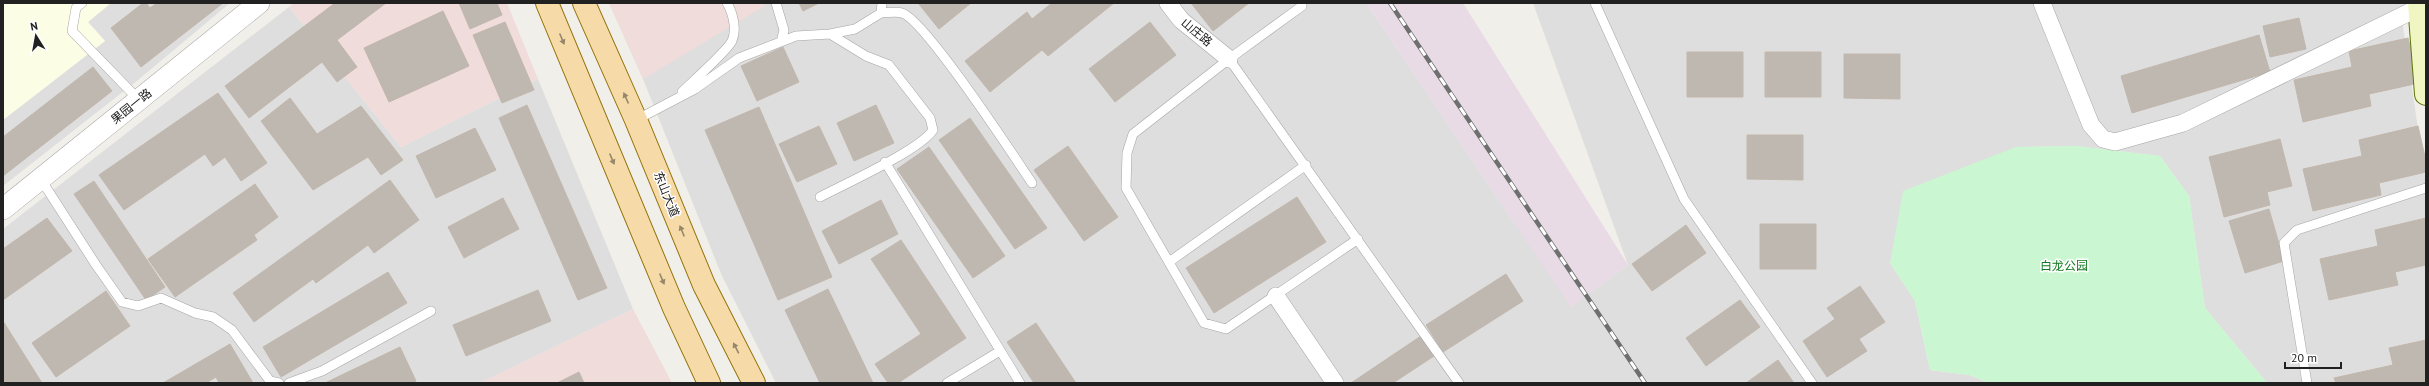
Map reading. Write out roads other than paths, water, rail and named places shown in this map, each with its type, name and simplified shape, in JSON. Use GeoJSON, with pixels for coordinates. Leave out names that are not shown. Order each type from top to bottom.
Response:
{"type":"FeatureCollection","features":[{"type":"Feature","properties":{"kind":"main road"},"geometry":{"type":"LineString","coordinates":[[547,3],[674,308],[709,383]]}},
{"type":"Feature","properties":{"kind":"main road","name":"东山大道"},"geometry":{"type":"LineString","coordinates":[[584,3],[636,120],[704,285],[754,383]]}},
{"type":"Feature","properties":{"kind":"main road"},"geometry":{"type":"LineString","coordinates":[[2418,5],[2426,94]]}},
{"type":"Feature","properties":{"kind":"street","name":"果园一路"},"geometry":{"type":"LineString","coordinates":[[3,209],[259,3]]}},
{"type":"Feature","properties":{"kind":"street","name":"山庄路"},"geometry":{"type":"LineString","coordinates":[[1168,3],[1182,20],[1229,59]]}},
{"type":"Feature","properties":{"kind":"street"},"geometry":{"type":"LineString","coordinates":[[2042,3],[2091,125],[2103,139],[2115,142],[2183,123],[2418,5]]}},
{"type":"Feature","properties":{"kind":"street"},"geometry":{"type":"LineString","coordinates":[[1276,296],[1335,383]]}},
{"type":"Feature","properties":{"kind":"lane"},"geometry":{"type":"LineString","coordinates":[[82,3],[76,8],[72,31],[138,99]]}},
{"type":"Feature","properties":{"kind":"lane"},"geometry":{"type":"LineString","coordinates":[[675,99],[732,42],[735,30],[731,9],[727,3]]}},
{"type":"Feature","properties":{"kind":"lane"},"geometry":{"type":"LineString","coordinates":[[776,3],[784,30],[781,42]]}},
{"type":"Feature","properties":{"kind":"lane"},"geometry":{"type":"LineString","coordinates":[[881,13],[882,3]]}},
{"type":"Feature","properties":{"kind":"lane"},"geometry":{"type":"LineString","coordinates":[[1595,3],[1684,199],[1812,383]]}},
{"type":"Feature","properties":{"kind":"lane"},"geometry":{"type":"LineString","coordinates":[[1302,6],[1229,59],[1132,134],[1127,153],[1126,188],[1204,322],[1226,329],[1358,239]]}},
{"type":"Feature","properties":{"kind":"lane"},"geometry":{"type":"LineString","coordinates":[[636,120],[694,89],[739,58],[796,36],[830,34],[855,29],[881,13],[902,12],[916,22],[975,100],[1032,182]]}},
{"type":"Feature","properties":{"kind":"lane"},"geometry":{"type":"LineString","coordinates":[[820,197],[928,138],[934,130],[930,118],[889,65],[866,56],[830,34]]}},
{"type":"Feature","properties":{"kind":"lane"},"geometry":{"type":"LineString","coordinates":[[1229,59],[1306,165],[1459,383]]}},
{"type":"Feature","properties":{"kind":"lane"},"geometry":{"type":"LineString","coordinates":[[885,162],[1020,383]]}},
{"type":"Feature","properties":{"kind":"lane"},"geometry":{"type":"LineString","coordinates":[[1169,262],[1306,165]]}},
{"type":"Feature","properties":{"kind":"lane"},"geometry":{"type":"LineString","coordinates":[[40,178],[122,302],[138,306],[161,298],[195,313],[213,317],[232,330],[270,381],[279,383]]}},
{"type":"Feature","properties":{"kind":"lane"},"geometry":{"type":"LineString","coordinates":[[2307,383],[2284,243],[2297,230],[2426,188]]}},
{"type":"Feature","properties":{"kind":"lane"},"geometry":{"type":"LineString","coordinates":[[290,383],[322,371],[431,311]]}},
{"type":"Feature","properties":{"kind":"lane"},"geometry":{"type":"LineString","coordinates":[[947,383],[1000,350]]}},
{"type":"Feature","properties":{"kind":"railway"},"geometry":{"type":"LineString","coordinates":[[1390,3],[1645,383]]}},
{"type":"Feature","properties":{"kind":"park label","name":"白龙公园"},"geometry":{"type":"Point","coordinates":[2064,265]}}]}
